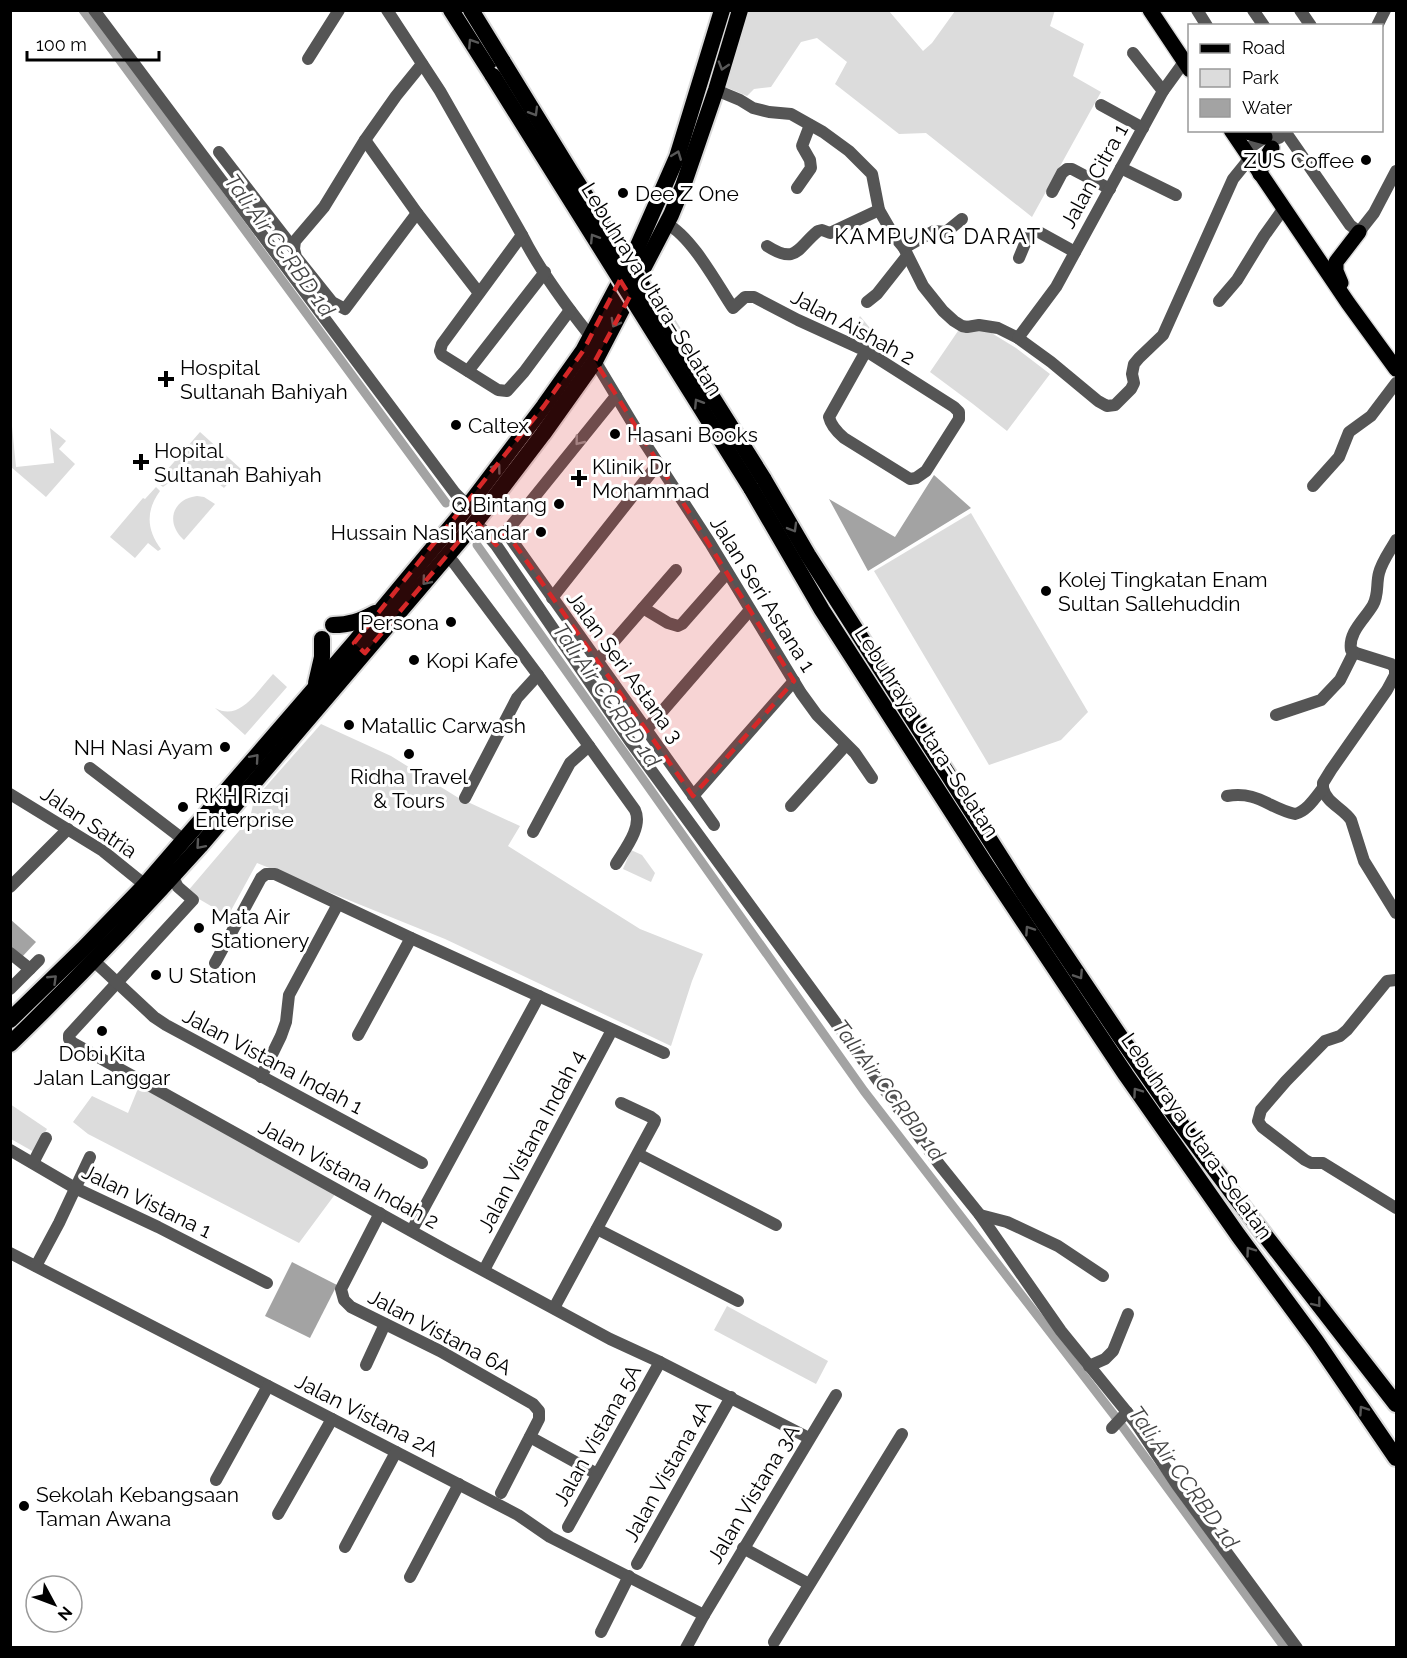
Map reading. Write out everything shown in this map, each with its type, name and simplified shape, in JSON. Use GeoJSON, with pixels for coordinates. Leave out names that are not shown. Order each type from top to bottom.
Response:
{"type":"FeatureCollection","features":[{"type":"Feature","properties":{"kind":"highway","name":"Lebuhraya Utara–Selatan"},"geometry":{"type":"LineString","coordinates":[[451,10],[757,483],[808,555],[1016,882],[1119,1035],[1236,1198],[1396,1404]]}},
{"type":"Feature","properties":{"kind":"highway","name":"Lebuhraya Utara–Selatan"},"geometry":{"type":"LineString","coordinates":[[471,10],[757,483],[822,610],[986,865],[1126,1076],[1316,1341],[1396,1458]]}},
{"type":"Feature","properties":{"kind":"highway"},"geometry":{"type":"LineString","coordinates":[[359,648],[382,610],[468,506],[544,406],[591,337],[633,257],[677,157],[722,10]]}},
{"type":"Feature","properties":{"kind":"highway"},"geometry":{"type":"LineString","coordinates":[[10,1044],[94,961],[172,876],[359,648],[447,556],[543,434],[595,361],[667,224],[683,186],[716,90],[740,10]]}},
{"type":"Feature","properties":{"kind":"highway"},"geometry":{"type":"LineString","coordinates":[[333,625],[348,625],[382,610]]}},
{"type":"Feature","properties":{"kind":"highway"},"geometry":{"type":"LineString","coordinates":[[314,690],[321,669],[322,639]]}},
{"type":"Feature","properties":{"kind":"highway"},"geometry":{"type":"LineString","coordinates":[[10,1020],[145,885],[314,690],[348,661]]}},
{"type":"Feature","properties":{"kind":"main road"},"geometry":{"type":"LineString","coordinates":[[1150,10],[1187,66]]}},
{"type":"Feature","properties":{"kind":"main road"},"geometry":{"type":"LineString","coordinates":[[1232,132],[1344,297],[1396,369]]}},
{"type":"Feature","properties":{"kind":"main road"},"geometry":{"type":"LineString","coordinates":[[1252,161],[1263,162],[1280,136],[1253,132]]}},
{"type":"Feature","properties":{"kind":"main road"},"geometry":{"type":"LineString","coordinates":[[1344,297],[1344,290],[1335,267],[1341,255],[1359,232]]}},
{"type":"Feature","properties":{"kind":"street"},"geometry":{"type":"LineString","coordinates":[[94,10],[455,494],[468,506]]}},
{"type":"Feature","properties":{"kind":"street"},"geometry":{"type":"LineString","coordinates":[[308,60],[339,10]]}},
{"type":"Feature","properties":{"kind":"street"},"geometry":{"type":"LineString","coordinates":[[387,10],[440,91],[530,250],[591,337]]}},
{"type":"Feature","properties":{"kind":"street"},"geometry":{"type":"LineString","coordinates":[[1197,10],[1206,24]]}},
{"type":"Feature","properties":{"kind":"street"},"geometry":{"type":"LineString","coordinates":[[1253,10],[1263,24]]}},
{"type":"Feature","properties":{"kind":"street"},"geometry":{"type":"LineString","coordinates":[[1378,24],[1385,10]]}},
{"type":"Feature","properties":{"kind":"street"},"geometry":{"type":"LineString","coordinates":[[1133,53],[1163,91]]}},
{"type":"Feature","properties":{"kind":"street"},"geometry":{"type":"LineString","coordinates":[[417,213],[345,309],[332,302],[296,257],[295,241],[324,207],[365,140],[422,64]]}},
{"type":"Feature","properties":{"kind":"street","name":"Jalan Citra 1"},"geometry":{"type":"LineString","coordinates":[[1018,338],[1050,297],[1163,91],[1187,66]]}},
{"type":"Feature","properties":{"kind":"street"},"geometry":{"type":"LineString","coordinates":[[716,90],[753,108],[791,114],[837,142],[867,168],[873,180],[879,210],[923,286],[954,321],[967,327],[979,325],[998,328],[1018,338],[1051,362],[1102,405],[1115,405],[1131,389],[1134,383],[1132,374],[1134,364],[1162,335],[1233,179],[1280,136],[1350,225],[1359,232],[1374,213],[1396,171]]}},
{"type":"Feature","properties":{"kind":"street"},"geometry":{"type":"LineString","coordinates":[[1101,105],[1143,128]]}},
{"type":"Feature","properties":{"kind":"street"},"geometry":{"type":"LineString","coordinates":[[797,188],[811,168],[810,160],[802,146],[810,125]]}},
{"type":"Feature","properties":{"kind":"street"},"geometry":{"type":"LineString","coordinates":[[365,140],[417,213],[479,293]]}},
{"type":"Feature","properties":{"kind":"street"},"geometry":{"type":"LineString","coordinates":[[219,152],[294,249]]}},
{"type":"Feature","properties":{"kind":"street"},"geometry":{"type":"LineString","coordinates":[[1121,168],[1176,195]]}},
{"type":"Feature","properties":{"kind":"street"},"geometry":{"type":"LineString","coordinates":[[1052,192],[1062,173],[1067,169],[1072,169],[1110,189]]}},
{"type":"Feature","properties":{"kind":"street"},"geometry":{"type":"LineString","coordinates":[[1219,301],[1237,280],[1284,208]]}},
{"type":"Feature","properties":{"kind":"street"},"geometry":{"type":"LineString","coordinates":[[767,246],[783,255],[797,252],[818,231],[830,233],[879,210]]}},
{"type":"Feature","properties":{"kind":"street"},"geometry":{"type":"LineString","coordinates":[[867,302],[877,294],[905,252],[934,231],[946,232],[962,219]]}},
{"type":"Feature","properties":{"kind":"street","name":"Jalan Aishah 2"},"geometry":{"type":"LineString","coordinates":[[667,224],[689,241],[733,308],[745,297],[754,297],[866,351],[959,412],[959,420],[926,471],[916,478],[910,479],[838,433],[829,417],[866,351]]}},
{"type":"Feature","properties":{"kind":"street"},"geometry":{"type":"LineString","coordinates":[[1019,258],[1029,234],[1037,231],[1075,252]]}},
{"type":"Feature","properties":{"kind":"street"},"geometry":{"type":"LineString","coordinates":[[522,235],[442,344],[440,351],[442,355],[498,390],[507,392],[570,310]]}},
{"type":"Feature","properties":{"kind":"street"},"geometry":{"type":"LineString","coordinates":[[468,371],[545,272]]}},
{"type":"Feature","properties":{"kind":"street","name":"Jalan Seri Astana 1"},"geometry":{"type":"LineString","coordinates":[[595,361],[794,681],[817,714],[855,753],[872,778]]}},
{"type":"Feature","properties":{"kind":"street"},"geometry":{"type":"LineString","coordinates":[[1313,486],[1339,457],[1349,432],[1371,416],[1396,382]]}},
{"type":"Feature","properties":{"kind":"street"},"geometry":{"type":"LineString","coordinates":[[496,544],[616,396]]}},
{"type":"Feature","properties":{"kind":"street"},"geometry":{"type":"LineString","coordinates":[[552,598],[658,464]]}},
{"type":"Feature","properties":{"kind":"street"},"geometry":{"type":"LineString","coordinates":[[475,523],[496,544],[639,753],[939,1164],[980,1215],[1047,1312],[1089,1366],[1119,1420],[1187,1498],[1297,1647]]}},
{"type":"Feature","properties":{"kind":"street","name":"Jalan Seri Astana 3"},"geometry":{"type":"LineString","coordinates":[[506,532],[714,825]]}},
{"type":"Feature","properties":{"kind":"street"},"geometry":{"type":"LineString","coordinates":[[1396,540],[1379,571],[1373,604],[1351,638],[1350,647],[1354,652],[1391,664],[1395,668],[1395,675],[1323,783],[1326,797],[1351,820],[1364,861],[1396,913]]}},
{"type":"Feature","properties":{"kind":"street"},"geometry":{"type":"LineString","coordinates":[[447,556],[464,575],[632,804],[638,815],[637,823],[616,864]]}},
{"type":"Feature","properties":{"kind":"street"},"geometry":{"type":"LineString","coordinates":[[597,661],[676,570]]}},
{"type":"Feature","properties":{"kind":"street"},"geometry":{"type":"LineString","coordinates":[[643,608],[668,623],[678,626],[727,573]]}},
{"type":"Feature","properties":{"kind":"street"},"geometry":{"type":"LineString","coordinates":[[646,730],[750,610]]}},
{"type":"Feature","properties":{"kind":"street"},"geometry":{"type":"LineString","coordinates":[[1276,716],[1321,700],[1340,680],[1354,652]]}},
{"type":"Feature","properties":{"kind":"street"},"geometry":{"type":"LineString","coordinates":[[465,798],[517,698],[538,675]]}},
{"type":"Feature","properties":{"kind":"street"},"geometry":{"type":"LineString","coordinates":[[693,796],[794,681]]}},
{"type":"Feature","properties":{"kind":"street"},"geometry":{"type":"LineString","coordinates":[[791,806],[846,745]]}},
{"type":"Feature","properties":{"kind":"street"},"geometry":{"type":"LineString","coordinates":[[533,832],[568,766],[589,746]]}},
{"type":"Feature","properties":{"kind":"street"},"geometry":{"type":"LineString","coordinates":[[90,768],[184,840]]}},
{"type":"Feature","properties":{"kind":"street"},"geometry":{"type":"LineString","coordinates":[[1227,796],[1254,796],[1299,814],[1323,788]]}},
{"type":"Feature","properties":{"kind":"street","name":"Jalan Satria"},"geometry":{"type":"LineString","coordinates":[[10,794],[103,851],[145,885]]}},
{"type":"Feature","properties":{"kind":"street"},"geometry":{"type":"LineString","coordinates":[[12,883],[68,829]]}},
{"type":"Feature","properties":{"kind":"street"},"geometry":{"type":"LineString","coordinates":[[215,963],[261,878],[266,874],[275,874],[664,1053]]}},
{"type":"Feature","properties":{"kind":"street"},"geometry":{"type":"LineString","coordinates":[[117,984],[193,900],[178,887],[172,876]]}},
{"type":"Feature","properties":{"kind":"street"},"geometry":{"type":"LineString","coordinates":[[261,1077],[281,1036],[288,1015],[289,995],[338,904]]}},
{"type":"Feature","properties":{"kind":"street"},"geometry":{"type":"LineString","coordinates":[[358,1035],[411,938]]}},
{"type":"Feature","properties":{"kind":"street"},"geometry":{"type":"LineString","coordinates":[[10,952],[34,964],[10,989]]}},
{"type":"Feature","properties":{"kind":"street","name":"Jalan Vistana Indah 1"},"geometry":{"type":"LineString","coordinates":[[94,961],[154,1017],[166,1025],[422,1163]]}},
{"type":"Feature","properties":{"kind":"street"},"geometry":{"type":"LineString","coordinates":[[1396,980],[1387,981],[1342,1034],[1325,1041],[1302,1064],[1266,1103],[1258,1121],[1262,1127],[1308,1162],[1323,1163],[1396,1208]]}},
{"type":"Feature","properties":{"kind":"street","name":"Jalan Vistana Indah 2"},"geometry":{"type":"LineString","coordinates":[[117,984],[69,1035],[70,1041],[610,1339],[809,1438]]}},
{"type":"Feature","properties":{"kind":"street"},"geometry":{"type":"LineString","coordinates":[[412,1230],[539,996]]}},
{"type":"Feature","properties":{"kind":"street","name":"Jalan Vistana Indah 4"},"geometry":{"type":"LineString","coordinates":[[484,1270],[612,1030]]}},
{"type":"Feature","properties":{"kind":"street"},"geometry":{"type":"LineString","coordinates":[[554,1308],[638,1154],[654,1120],[649,1115],[621,1102]]}},
{"type":"Feature","properties":{"kind":"street"},"geometry":{"type":"LineString","coordinates":[[33,1163],[46,1138]]}},
{"type":"Feature","properties":{"kind":"street","name":"Jalan Vistana 1"},"geometry":{"type":"LineString","coordinates":[[10,1150],[75,1188],[158,1227],[267,1283]]}},
{"type":"Feature","properties":{"kind":"street"},"geometry":{"type":"LineString","coordinates":[[638,1154],[776,1225]]}},
{"type":"Feature","properties":{"kind":"street"},"geometry":{"type":"LineString","coordinates":[[36,1266],[90,1156]]}},
{"type":"Feature","properties":{"kind":"street","name":"Jalan Vistana 6A"},"geometry":{"type":"LineString","coordinates":[[380,1213],[341,1289],[344,1300],[351,1306],[440,1351],[533,1404],[539,1411],[539,1419],[530,1437]]}},
{"type":"Feature","properties":{"kind":"street"},"geometry":{"type":"LineString","coordinates":[[980,1215],[1007,1222],[1058,1246],[1103,1276]]}},
{"type":"Feature","properties":{"kind":"street"},"geometry":{"type":"LineString","coordinates":[[597,1230],[738,1301]]}},
{"type":"Feature","properties":{"kind":"street","name":"Jalan Vistana 2A"},"geometry":{"type":"LineString","coordinates":[[10,1253],[459,1484],[523,1518],[550,1537],[704,1615]]}},
{"type":"Feature","properties":{"kind":"street"},"geometry":{"type":"LineString","coordinates":[[1089,1366],[1105,1359],[1113,1351],[1128,1314]]}},
{"type":"Feature","properties":{"kind":"street"},"geometry":{"type":"LineString","coordinates":[[366,1365],[385,1324]]}},
{"type":"Feature","properties":{"kind":"street","name":"Jalan Vistana 5A"},"geometry":{"type":"LineString","coordinates":[[568,1527],[660,1362]]}},
{"type":"Feature","properties":{"kind":"street"},"geometry":{"type":"LineString","coordinates":[[216,1480],[268,1386]]}},
{"type":"Feature","properties":{"kind":"street","name":"Jalan Vistana 3A"},"geometry":{"type":"LineString","coordinates":[[686,1647],[836,1395]]}},
{"type":"Feature","properties":{"kind":"street","name":"Jalan Vistana 4A"},"geometry":{"type":"LineString","coordinates":[[637,1564],[730,1397]]}},
{"type":"Feature","properties":{"kind":"street"},"geometry":{"type":"LineString","coordinates":[[278,1514],[332,1419]]}},
{"type":"Feature","properties":{"kind":"street"},"geometry":{"type":"LineString","coordinates":[[774,1642],[902,1434]]}},
{"type":"Feature","properties":{"kind":"street"},"geometry":{"type":"LineString","coordinates":[[501,1493],[530,1437],[597,1474]]}},
{"type":"Feature","properties":{"kind":"street"},"geometry":{"type":"LineString","coordinates":[[345,1546],[396,1452]]}},
{"type":"Feature","properties":{"kind":"street"},"geometry":{"type":"LineString","coordinates":[[410,1577],[459,1484]]}},
{"type":"Feature","properties":{"kind":"street"},"geometry":{"type":"LineString","coordinates":[[743,1548],[809,1584]]}},
{"type":"Feature","properties":{"kind":"street"},"geometry":{"type":"LineString","coordinates":[[601,1632],[630,1576]]}},
{"type":"Feature","properties":{"kind":"highlighted area"},"geometry":{"type":"Polygon","coordinates":[[[620,280],[630,296],[595,361],[794,681],[693,796],[506,532],[496,545],[476,521],[365,653],[354,643],[544,406],[583,351],[620,280]]]}},
{"type":"Feature","properties":{"kind":"green space"},"geometry":{"type":"Polygon","coordinates":[[[1055,10],[1050,26],[1084,44],[1073,76],[1101,92],[1032,217],[926,133],[899,134],[835,84],[847,62],[817,38],[801,42],[771,87],[754,89],[747,96],[723,86],[747,11],[889,11],[923,51],[932,43],[955,11],[1055,10]]]}},
{"type":"Feature","properties":{"kind":"green space"},"geometry":{"type":"Polygon","coordinates":[[[860,316],[880,340],[876,348],[850,335],[860,316]]]}},
{"type":"Feature","properties":{"kind":"green space"},"geometry":{"type":"Polygon","coordinates":[[[980,326],[1016,348],[1050,374],[1007,431],[930,372],[958,331],[967,333],[980,326]]]}},
{"type":"Feature","properties":{"kind":"green space"},"geometry":{"type":"Polygon","coordinates":[[[11,416],[16,467],[54,463],[50,428],[66,441],[59,449],[75,464],[46,497],[11,467],[11,416]]]}},
{"type":"Feature","properties":{"kind":"green space"},"geometry":{"type":"Polygon","coordinates":[[[200,432],[241,469],[224,488],[209,478],[194,475],[179,478],[163,487],[159,484],[169,472],[167,470],[200,432]]]}},
{"type":"Feature","properties":{"kind":"green space"},"geometry":{"type":"Polygon","coordinates":[[[156,487],[160,491],[150,512],[150,527],[161,549],[158,551],[148,543],[135,558],[110,537],[143,498],[145,499],[156,487]]]}},
{"type":"Feature","properties":{"kind":"green space"},"geometry":{"type":"Polygon","coordinates":[[[197,496],[204,497],[215,504],[184,540],[174,526],[174,513],[182,502],[197,496]]]}},
{"type":"Feature","properties":{"kind":"green space"},"geometry":{"type":"Polygon","coordinates":[[[971,513],[1088,712],[1061,740],[989,765],[874,571],[971,513]]]}},
{"type":"Feature","properties":{"kind":"green space"},"geometry":{"type":"Polygon","coordinates":[[[273,674],[287,687],[245,735],[215,708],[232,711],[240,708],[273,674]]]}},
{"type":"Feature","properties":{"kind":"green space"},"geometry":{"type":"Polygon","coordinates":[[[321,724],[391,756],[457,797],[520,826],[508,846],[640,929],[703,954],[671,1046],[445,939],[257,863],[228,916],[187,892],[250,818],[254,800],[321,724]]]}},
{"type":"Feature","properties":{"kind":"green space"},"geometry":{"type":"Polygon","coordinates":[[[631,850],[642,855],[655,873],[651,882],[623,869],[631,850]]]}},
{"type":"Feature","properties":{"kind":"green space"},"geometry":{"type":"Polygon","coordinates":[[[139,1086],[336,1193],[299,1243],[88,1134],[73,1122],[92,1096],[128,1113],[139,1086]]]}},
{"type":"Feature","properties":{"kind":"green space"},"geometry":{"type":"Polygon","coordinates":[[[10,1104],[47,1129],[34,1152],[11,1139],[10,1104]]]}},
{"type":"Feature","properties":{"kind":"green space"},"geometry":{"type":"Polygon","coordinates":[[[727,1306],[828,1361],[816,1384],[714,1330],[727,1306]]]}},
{"type":"Feature","properties":{"kind":"water"},"geometry":{"type":"Polygon","coordinates":[[[934,475],[971,508],[868,571],[829,499],[895,537],[934,475]]]}},
{"type":"Feature","properties":{"kind":"water"},"geometry":{"type":"Polygon","coordinates":[[[10,919],[36,942],[21,958],[11,949],[10,919]]]}},
{"type":"Feature","properties":{"kind":"water"},"geometry":{"type":"Polygon","coordinates":[[[292,1262],[337,1285],[310,1338],[265,1316],[292,1262]]]}},
{"type":"Feature","properties":{"kind":"waterway","name":"Tali Air CCRBD 1d"},"geometry":{"type":"LineString","coordinates":[[83,10],[446,503]]}},
{"type":"Feature","properties":{"kind":"waterway","name":"Tali Air CCRBD 1d"},"geometry":{"type":"LineString","coordinates":[[477,545],[864,1091],[1114,1415],[1285,1648]]}},
{"type":"Feature","properties":{"kind":"place","name":"ZUS Coffee"},"geometry":{"type":"Point","coordinates":[1366,160]}},
{"type":"Feature","properties":{"kind":"place","name":"Dee Z One"},"geometry":{"type":"Point","coordinates":[623,193]}},
{"type":"Feature","properties":{"kind":"place","name":"Hospital Sultanah Bahiyah"},"geometry":{"type":"Point","coordinates":[166,379]}},
{"type":"Feature","properties":{"kind":"place","name":"Caltex"},"geometry":{"type":"Point","coordinates":[456,425]}},
{"type":"Feature","properties":{"kind":"place","name":"Hasani Books"},"geometry":{"type":"Point","coordinates":[615,434]}},
{"type":"Feature","properties":{"kind":"place","name":"Hopital Sultanah Bahiyah"},"geometry":{"type":"Point","coordinates":[141,462]}},
{"type":"Feature","properties":{"kind":"place","name":"Klinik Dr Mohammad"},"geometry":{"type":"Point","coordinates":[579,478]}},
{"type":"Feature","properties":{"kind":"place","name":"Q Bintang"},"geometry":{"type":"Point","coordinates":[559,504]}},
{"type":"Feature","properties":{"kind":"place","name":"Hussain Nasi Kandar"},"geometry":{"type":"Point","coordinates":[541,532]}},
{"type":"Feature","properties":{"kind":"place","name":"Kolej Tingkatan Enam Sultan Sallehuddin"},"geometry":{"type":"Point","coordinates":[1046,591]}},
{"type":"Feature","properties":{"kind":"place","name":"Persona"},"geometry":{"type":"Point","coordinates":[451,622]}},
{"type":"Feature","properties":{"kind":"place","name":"Kopi Kafe"},"geometry":{"type":"Point","coordinates":[414,660]}},
{"type":"Feature","properties":{"kind":"place","name":"Matallic Carwash"},"geometry":{"type":"Point","coordinates":[349,725]}},
{"type":"Feature","properties":{"kind":"place","name":"NH Nasi Ayam"},"geometry":{"type":"Point","coordinates":[225,747]}},
{"type":"Feature","properties":{"kind":"place","name":"Ridha Travel & Tours"},"geometry":{"type":"Point","coordinates":[409,754]}},
{"type":"Feature","properties":{"kind":"place","name":"RKH Rizqi Enterprise"},"geometry":{"type":"Point","coordinates":[183,807]}},
{"type":"Feature","properties":{"kind":"place","name":"Mata Air Stationery"},"geometry":{"type":"Point","coordinates":[199,928]}},
{"type":"Feature","properties":{"kind":"place","name":"U Station"},"geometry":{"type":"Point","coordinates":[156,975]}},
{"type":"Feature","properties":{"kind":"place","name":"Dobi Kita Jalan Langgar"},"geometry":{"type":"Point","coordinates":[102,1031]}},
{"type":"Feature","properties":{"kind":"place","name":"Sekolah Kebangsaan Taman Awana"},"geometry":{"type":"Point","coordinates":[24,1506]}},
{"type":"Feature","properties":{"kind":"district","name":"KAMPUNG DARAT"},"geometry":{"type":"Point","coordinates":[938,236]}}]}
